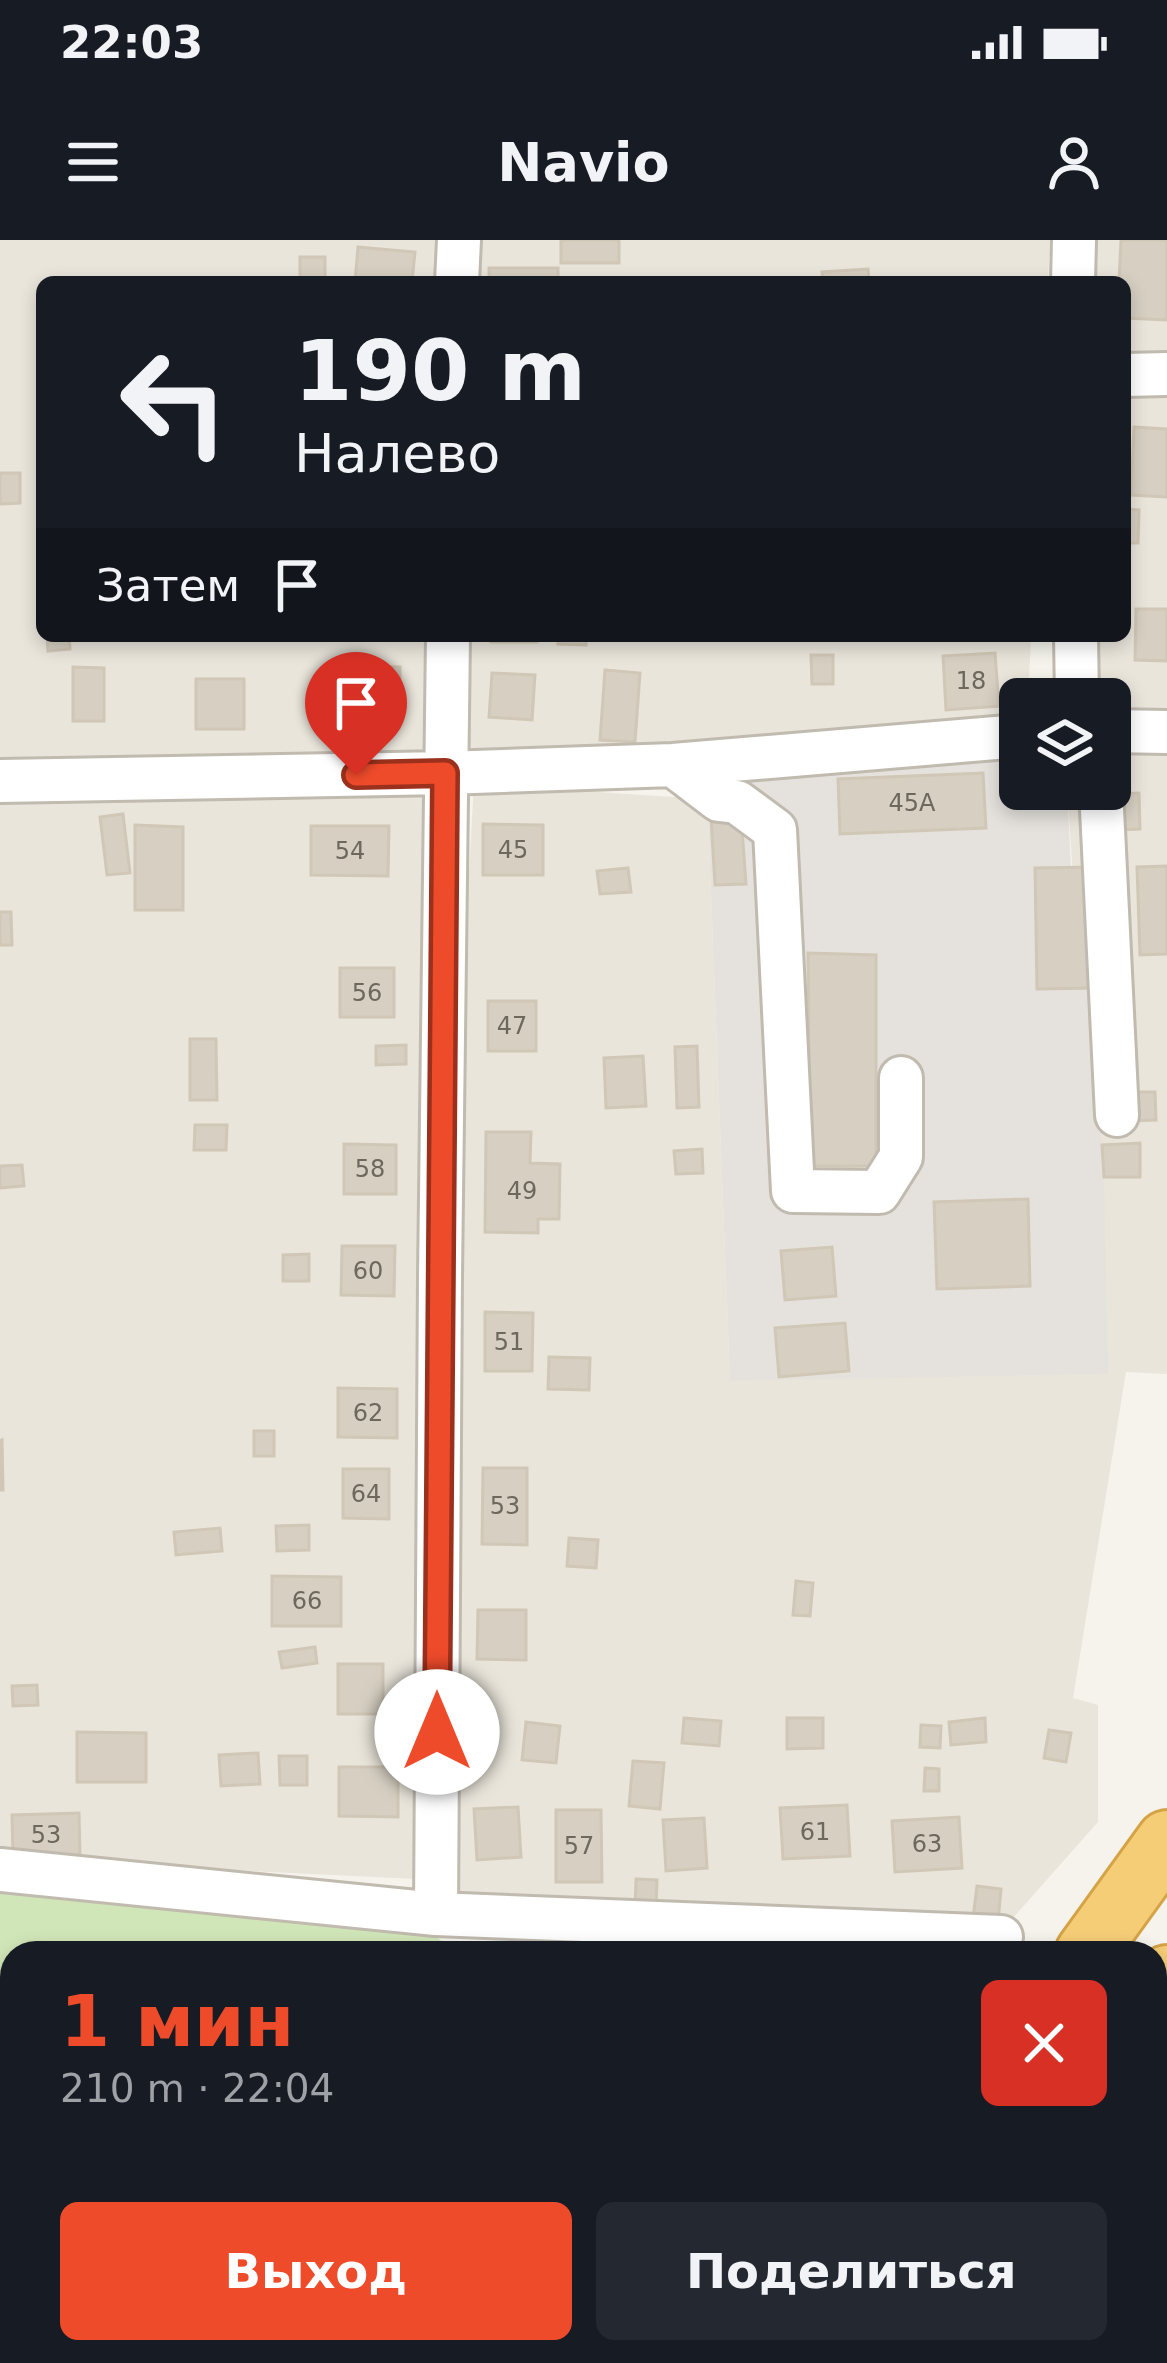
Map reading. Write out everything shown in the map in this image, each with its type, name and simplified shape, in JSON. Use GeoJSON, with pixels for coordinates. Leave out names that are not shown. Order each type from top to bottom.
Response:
{"type":"FeatureCollection","features":[{"type":"Feature","properties":{"kind":"highway"},"geometry":{"type":"LineString","coordinates":[[1095,1941],[1167,1841]]}},
{"type":"Feature","properties":{"kind":"street"},"geometry":{"type":"LineString","coordinates":[[457,276],[459,240]]}},
{"type":"Feature","properties":{"kind":"street"},"geometry":{"type":"LineString","coordinates":[[1073,276],[1074,240]]}},
{"type":"Feature","properties":{"kind":"street"},"geometry":{"type":"LineString","coordinates":[[1131,375],[1167,374]]}},
{"type":"Feature","properties":{"kind":"street"},"geometry":{"type":"LineString","coordinates":[[436,1914],[448,642]]}},
{"type":"Feature","properties":{"kind":"street"},"geometry":{"type":"LineString","coordinates":[[1076,642],[1077,678]]}},
{"type":"Feature","properties":{"kind":"street"},"geometry":{"type":"LineString","coordinates":[[1131,731],[1167,732]]}},
{"type":"Feature","properties":{"kind":"street"},"geometry":{"type":"LineString","coordinates":[[0,781],[673,765],[999,738]]}},
{"type":"Feature","properties":{"kind":"street"},"geometry":{"type":"LineString","coordinates":[[673,765],[718,800],[737,802],[775,830],[794,1191],[879,1192],[901,1157],[901,1078]]}},
{"type":"Feature","properties":{"kind":"street"},"geometry":{"type":"LineString","coordinates":[[1102,810],[1117,1115]]}},
{"type":"Feature","properties":{"kind":"street"},"geometry":{"type":"LineString","coordinates":[[0,1870],[436,1914],[1001,1937]]}},
{"type":"Feature","properties":{"kind":"shaded area"},"geometry":{"type":"Polygon","coordinates":[[[0,240],[447,240],[445,276],[36,276],[36,642],[435,642],[433,752],[0,762],[0,240]]]}},
{"type":"Feature","properties":{"kind":"shaded area"},"geometry":{"type":"Polygon","coordinates":[[[475,240],[1050,240],[1048,276],[475,276],[475,240]]]}},
{"type":"Feature","properties":{"kind":"shaded area"},"geometry":{"type":"Polygon","coordinates":[[[1093,240],[1167,240],[1167,709],[1131,708],[1131,678],[1089,678],[1089,642],[1131,642],[1131,276],[1093,276],[1093,240]]]}},
{"type":"Feature","properties":{"kind":"shaded area"},"geometry":{"type":"Polygon","coordinates":[[[467,642],[1031,642],[1029,678],[999,678],[999,715],[739,743],[465,754],[467,642]]]}},
{"type":"Feature","properties":{"kind":"shaded area"},"geometry":{"type":"Polygon","coordinates":[[[1167,751],[1167,1374],[1126,1372],[1073,1698],[1098,1705],[1098,1822],[1004,1928],[454,1906],[444,1314],[474,784],[719,800],[708,818],[730,1380],[1107,1374],[1068,810],[1131,810],[1131,752],[1167,751]]]}},
{"type":"Feature","properties":{"kind":"shaded area"},"geometry":{"type":"Polygon","coordinates":[[[999,759],[999,810],[1068,810],[1071,868],[1092,988],[1104,1177],[1108,1374],[730,1381],[708,818],[734,775],[999,759]]]}},
{"type":"Feature","properties":{"kind":"shaded area"},"geometry":{"type":"Polygon","coordinates":[[[427,792],[416,1879],[0,1859],[0,798],[427,792]]]}},
{"type":"Feature","properties":{"kind":"green space"},"geometry":{"type":"Polygon","coordinates":[[[0,1885],[428,1931],[442,1941],[0,1941],[0,1885]]]}},
{"type":"Feature","properties":{"kind":"building"},"geometry":{"type":"Polygon","coordinates":[[[561,240],[619,240],[619,263],[561,263],[561,240]]]}},
{"type":"Feature","properties":{"kind":"building"},"geometry":{"type":"Polygon","coordinates":[[[1121,240],[1167,240],[1167,320],[1131,318],[1131,276],[1119,276],[1121,240]]]}},
{"type":"Feature","properties":{"kind":"building"},"geometry":{"type":"Polygon","coordinates":[[[358,247],[415,252],[413,276],[356,276],[358,247]]]}},
{"type":"Feature","properties":{"kind":"building"},"geometry":{"type":"Polygon","coordinates":[[[300,257],[325,257],[325,276],[300,276],[300,257]]]}},
{"type":"Feature","properties":{"kind":"building"},"geometry":{"type":"Polygon","coordinates":[[[489,268],[558,268],[558,276],[489,276],[489,268]]]}},
{"type":"Feature","properties":{"kind":"building"},"geometry":{"type":"Polygon","coordinates":[[[868,269],[869,276],[822,276],[822,272],[868,269]]]}},
{"type":"Feature","properties":{"kind":"building"},"geometry":{"type":"Polygon","coordinates":[[[1134,427],[1167,429],[1167,497],[1131,495],[1134,427]]]}},
{"type":"Feature","properties":{"kind":"building"},"geometry":{"type":"Polygon","coordinates":[[[0,473],[20,473],[20,503],[0,504],[0,473]]]}},
{"type":"Feature","properties":{"kind":"building"},"geometry":{"type":"Polygon","coordinates":[[[1131,509],[1139,510],[1138,543],[1131,543],[1131,509]]]}},
{"type":"Feature","properties":{"kind":"building"},"geometry":{"type":"Polygon","coordinates":[[[1136,609],[1167,609],[1167,661],[1135,660],[1136,609]]]}},
{"type":"Feature","properties":{"kind":"building"},"geometry":{"type":"Polygon","coordinates":[[[47,642],[69,642],[70,649],[48,651],[47,642]]]}},
{"type":"Feature","properties":{"kind":"building"},"geometry":{"type":"Polygon","coordinates":[[[995,653],[999,706],[946,710],[943,656],[995,653]]]}},
{"type":"Feature","properties":{"kind":"building"},"geometry":{"type":"Polygon","coordinates":[[[811,655],[833,655],[833,684],[812,684],[811,655]]]}},
{"type":"Feature","properties":{"kind":"building"},"geometry":{"type":"Polygon","coordinates":[[[353,666],[400,667],[399,728],[352,728],[353,666]]]}},
{"type":"Feature","properties":{"kind":"building"},"geometry":{"type":"Polygon","coordinates":[[[73,667],[104,668],[104,721],[73,721],[73,667]]]}},
{"type":"Feature","properties":{"kind":"building"},"geometry":{"type":"Polygon","coordinates":[[[605,670],[640,673],[635,742],[600,740],[605,670]]]}},
{"type":"Feature","properties":{"kind":"building"},"geometry":{"type":"Polygon","coordinates":[[[492,673],[535,675],[532,720],[489,717],[492,673]]]}},
{"type":"Feature","properties":{"kind":"building"},"geometry":{"type":"Polygon","coordinates":[[[196,679],[244,679],[244,729],[196,729],[196,679]]]}},
{"type":"Feature","properties":{"kind":"building"},"geometry":{"type":"Polygon","coordinates":[[[983,773],[986,828],[840,834],[838,779],[983,773]]]}},
{"type":"Feature","properties":{"kind":"building"},"geometry":{"type":"Polygon","coordinates":[[[1131,793],[1139,793],[1140,829],[1118,830],[1117,810],[1131,810],[1131,793]]]}},
{"type":"Feature","properties":{"kind":"building"},"geometry":{"type":"Polygon","coordinates":[[[123,814],[130,873],[107,875],[100,817],[123,814]]]}},
{"type":"Feature","properties":{"kind":"building"},"geometry":{"type":"Polygon","coordinates":[[[741,815],[746,884],[715,885],[711,818],[741,815]]]}},
{"type":"Feature","properties":{"kind":"building"},"geometry":{"type":"Polygon","coordinates":[[[483,824],[543,825],[543,875],[483,875],[483,824]]]}},
{"type":"Feature","properties":{"kind":"building"},"geometry":{"type":"Polygon","coordinates":[[[135,825],[183,827],[183,910],[135,910],[135,825]]]}},
{"type":"Feature","properties":{"kind":"building"},"geometry":{"type":"Polygon","coordinates":[[[311,826],[389,826],[388,876],[311,875],[311,826]]]}},
{"type":"Feature","properties":{"kind":"building"},"geometry":{"type":"Polygon","coordinates":[[[1167,866],[1167,954],[1140,955],[1137,867],[1167,866]]]}},
{"type":"Feature","properties":{"kind":"building"},"geometry":{"type":"Polygon","coordinates":[[[1094,867],[1097,988],[1037,989],[1035,868],[1094,867]]]}},
{"type":"Feature","properties":{"kind":"building"},"geometry":{"type":"Polygon","coordinates":[[[628,868],[631,892],[600,894],[597,871],[628,868]]]}},
{"type":"Feature","properties":{"kind":"building"},"geometry":{"type":"Polygon","coordinates":[[[0,912],[11,912],[12,945],[0,945],[0,912]]]}},
{"type":"Feature","properties":{"kind":"building"},"geometry":{"type":"Polygon","coordinates":[[[808,953],[876,955],[876,1166],[810,1166],[808,953]]]}},
{"type":"Feature","properties":{"kind":"building"},"geometry":{"type":"Polygon","coordinates":[[[340,968],[394,968],[394,1017],[340,1017],[340,968]]]}},
{"type":"Feature","properties":{"kind":"building"},"geometry":{"type":"Polygon","coordinates":[[[488,1001],[536,1001],[536,1051],[488,1051],[488,1001]]]}},
{"type":"Feature","properties":{"kind":"building"},"geometry":{"type":"Polygon","coordinates":[[[190,1039],[216,1039],[217,1100],[190,1100],[190,1039]]]}},
{"type":"Feature","properties":{"kind":"building"},"geometry":{"type":"Polygon","coordinates":[[[406,1045],[406,1064],[376,1065],[376,1046],[406,1045]]]}},
{"type":"Feature","properties":{"kind":"building"},"geometry":{"type":"Polygon","coordinates":[[[697,1046],[699,1107],[677,1108],[675,1047],[697,1046]]]}},
{"type":"Feature","properties":{"kind":"building"},"geometry":{"type":"Polygon","coordinates":[[[643,1056],[646,1106],[606,1108],[604,1058],[643,1056]]]}},
{"type":"Feature","properties":{"kind":"building"},"geometry":{"type":"Polygon","coordinates":[[[1130,1092],[1155,1092],[1156,1120],[1131,1121],[1130,1092]]]}},
{"type":"Feature","properties":{"kind":"building"},"geometry":{"type":"Polygon","coordinates":[[[195,1125],[227,1125],[226,1150],[194,1150],[195,1125]]]}},
{"type":"Feature","properties":{"kind":"building"},"geometry":{"type":"Polygon","coordinates":[[[486,1132],[531,1132],[530,1163],[560,1164],[559,1219],[538,1219],[538,1233],[485,1232],[486,1132]]]}},
{"type":"Feature","properties":{"kind":"building"},"geometry":{"type":"Polygon","coordinates":[[[1140,1143],[1140,1177],[1104,1177],[1102,1145],[1140,1143]]]}},
{"type":"Feature","properties":{"kind":"building"},"geometry":{"type":"Polygon","coordinates":[[[344,1144],[396,1145],[396,1194],[344,1194],[344,1144]]]}},
{"type":"Feature","properties":{"kind":"building"},"geometry":{"type":"Polygon","coordinates":[[[702,1149],[703,1173],[676,1174],[674,1151],[702,1149]]]}},
{"type":"Feature","properties":{"kind":"building"},"geometry":{"type":"Polygon","coordinates":[[[22,1165],[24,1186],[0,1188],[0,1166],[22,1165]]]}},
{"type":"Feature","properties":{"kind":"building"},"geometry":{"type":"Polygon","coordinates":[[[1028,1199],[1030,1286],[937,1289],[934,1202],[1028,1199]]]}},
{"type":"Feature","properties":{"kind":"building"},"geometry":{"type":"Polygon","coordinates":[[[342,1246],[395,1246],[394,1296],[341,1295],[342,1246]]]}},
{"type":"Feature","properties":{"kind":"building"},"geometry":{"type":"Polygon","coordinates":[[[832,1247],[836,1296],[785,1300],[781,1251],[832,1247]]]}},
{"type":"Feature","properties":{"kind":"building"},"geometry":{"type":"Polygon","coordinates":[[[309,1254],[309,1281],[283,1281],[283,1255],[309,1254]]]}},
{"type":"Feature","properties":{"kind":"building"},"geometry":{"type":"Polygon","coordinates":[[[485,1312],[533,1313],[532,1371],[485,1371],[485,1312]]]}},
{"type":"Feature","properties":{"kind":"building"},"geometry":{"type":"Polygon","coordinates":[[[845,1323],[849,1371],[779,1377],[775,1328],[845,1323]]]}},
{"type":"Feature","properties":{"kind":"building"},"geometry":{"type":"Polygon","coordinates":[[[549,1357],[590,1358],[589,1390],[548,1389],[549,1357]]]}},
{"type":"Feature","properties":{"kind":"building"},"geometry":{"type":"Polygon","coordinates":[[[338,1388],[397,1389],[397,1438],[338,1437],[338,1388]]]}},
{"type":"Feature","properties":{"kind":"building"},"geometry":{"type":"Polygon","coordinates":[[[254,1431],[274,1431],[274,1456],[254,1456],[254,1431]]]}},
{"type":"Feature","properties":{"kind":"building"},"geometry":{"type":"Polygon","coordinates":[[[0,1441],[3,1490],[0,1490],[0,1441]]]}},
{"type":"Feature","properties":{"kind":"building"},"geometry":{"type":"Polygon","coordinates":[[[483,1468],[527,1468],[527,1545],[482,1544],[483,1468]]]}},
{"type":"Feature","properties":{"kind":"building"},"geometry":{"type":"Polygon","coordinates":[[[343,1469],[389,1469],[389,1519],[343,1518],[343,1469]]]}},
{"type":"Feature","properties":{"kind":"building"},"geometry":{"type":"Polygon","coordinates":[[[309,1525],[309,1550],[277,1551],[276,1526],[309,1525]]]}},
{"type":"Feature","properties":{"kind":"building"},"geometry":{"type":"Polygon","coordinates":[[[220,1528],[222,1551],[176,1555],[174,1532],[220,1528]]]}},
{"type":"Feature","properties":{"kind":"building"},"geometry":{"type":"Polygon","coordinates":[[[569,1538],[598,1540],[596,1568],[567,1566],[569,1538]]]}},
{"type":"Feature","properties":{"kind":"building"},"geometry":{"type":"Polygon","coordinates":[[[272,1576],[341,1577],[341,1626],[272,1626],[272,1576]]]}},
{"type":"Feature","properties":{"kind":"building"},"geometry":{"type":"Polygon","coordinates":[[[796,1581],[813,1583],[810,1616],[793,1615],[796,1581]]]}},
{"type":"Feature","properties":{"kind":"building"},"geometry":{"type":"Polygon","coordinates":[[[478,1610],[526,1610],[526,1660],[477,1659],[478,1610]]]}},
{"type":"Feature","properties":{"kind":"building"},"geometry":{"type":"Polygon","coordinates":[[[315,1647],[317,1663],[282,1668],[279,1652],[315,1647]]]}},
{"type":"Feature","properties":{"kind":"building"},"geometry":{"type":"Polygon","coordinates":[[[338,1664],[383,1664],[383,1714],[338,1714],[338,1664]]]}},
{"type":"Feature","properties":{"kind":"building"},"geometry":{"type":"Polygon","coordinates":[[[37,1685],[38,1705],[13,1706],[12,1686],[37,1685]]]}},
{"type":"Feature","properties":{"kind":"building"},"geometry":{"type":"Polygon","coordinates":[[[684,1718],[721,1721],[719,1746],[682,1743],[684,1718]]]}},
{"type":"Feature","properties":{"kind":"building"},"geometry":{"type":"Polygon","coordinates":[[[787,1718],[823,1718],[823,1748],[787,1749],[787,1718]]]}},
{"type":"Feature","properties":{"kind":"building"},"geometry":{"type":"Polygon","coordinates":[[[985,1718],[986,1742],[951,1745],[949,1722],[985,1718]]]}},
{"type":"Feature","properties":{"kind":"building"},"geometry":{"type":"Polygon","coordinates":[[[526,1722],[560,1726],[556,1763],[522,1760],[526,1722]]]}},
{"type":"Feature","properties":{"kind":"building"},"geometry":{"type":"Polygon","coordinates":[[[921,1725],[941,1726],[940,1748],[920,1747],[921,1725]]]}},
{"type":"Feature","properties":{"kind":"building"},"geometry":{"type":"Polygon","coordinates":[[[1049,1730],[1071,1733],[1066,1762],[1044,1758],[1049,1730]]]}},
{"type":"Feature","properties":{"kind":"building"},"geometry":{"type":"Polygon","coordinates":[[[77,1732],[146,1733],[146,1782],[77,1782],[77,1732]]]}},
{"type":"Feature","properties":{"kind":"building"},"geometry":{"type":"Polygon","coordinates":[[[258,1753],[260,1784],[221,1786],[219,1755],[258,1753]]]}},
{"type":"Feature","properties":{"kind":"building"},"geometry":{"type":"Polygon","coordinates":[[[279,1756],[307,1756],[307,1785],[280,1785],[279,1756]]]}},
{"type":"Feature","properties":{"kind":"building"},"geometry":{"type":"Polygon","coordinates":[[[633,1761],[664,1763],[660,1809],[629,1806],[633,1761]]]}},
{"type":"Feature","properties":{"kind":"building"},"geometry":{"type":"Polygon","coordinates":[[[339,1767],[398,1767],[398,1817],[339,1816],[339,1767]]]}},
{"type":"Feature","properties":{"kind":"building"},"geometry":{"type":"Polygon","coordinates":[[[925,1768],[939,1769],[939,1791],[924,1791],[925,1768]]]}},
{"type":"Feature","properties":{"kind":"building"},"geometry":{"type":"Polygon","coordinates":[[[847,1805],[850,1856],[783,1859],[780,1808],[847,1805]]]}},
{"type":"Feature","properties":{"kind":"building"},"geometry":{"type":"Polygon","coordinates":[[[518,1807],[521,1857],[477,1860],[474,1809],[518,1807]]]}},
{"type":"Feature","properties":{"kind":"building"},"geometry":{"type":"Polygon","coordinates":[[[556,1810],[601,1810],[602,1882],[556,1882],[556,1810]]]}},
{"type":"Feature","properties":{"kind":"building"},"geometry":{"type":"Polygon","coordinates":[[[79,1813],[80,1855],[13,1856],[12,1815],[79,1813]]]}},
{"type":"Feature","properties":{"kind":"building"},"geometry":{"type":"Polygon","coordinates":[[[959,1817],[962,1868],[895,1872],[892,1821],[959,1817]]]}},
{"type":"Feature","properties":{"kind":"building"},"geometry":{"type":"Polygon","coordinates":[[[704,1818],[707,1868],[666,1871],[663,1820],[704,1818]]]}},
{"type":"Feature","properties":{"kind":"building"},"geometry":{"type":"Polygon","coordinates":[[[636,1879],[657,1880],[656,1910],[635,1910],[636,1879]]]}},
{"type":"Feature","properties":{"kind":"building"},"geometry":{"type":"Polygon","coordinates":[[[977,1886],[1001,1889],[998,1922],[973,1918],[977,1886]]]}},
{"type":"Feature","properties":{"kind":"route"},"geometry":{"type":"LineString","coordinates":[[356,775],[445,773],[437,1732]]}}]}
